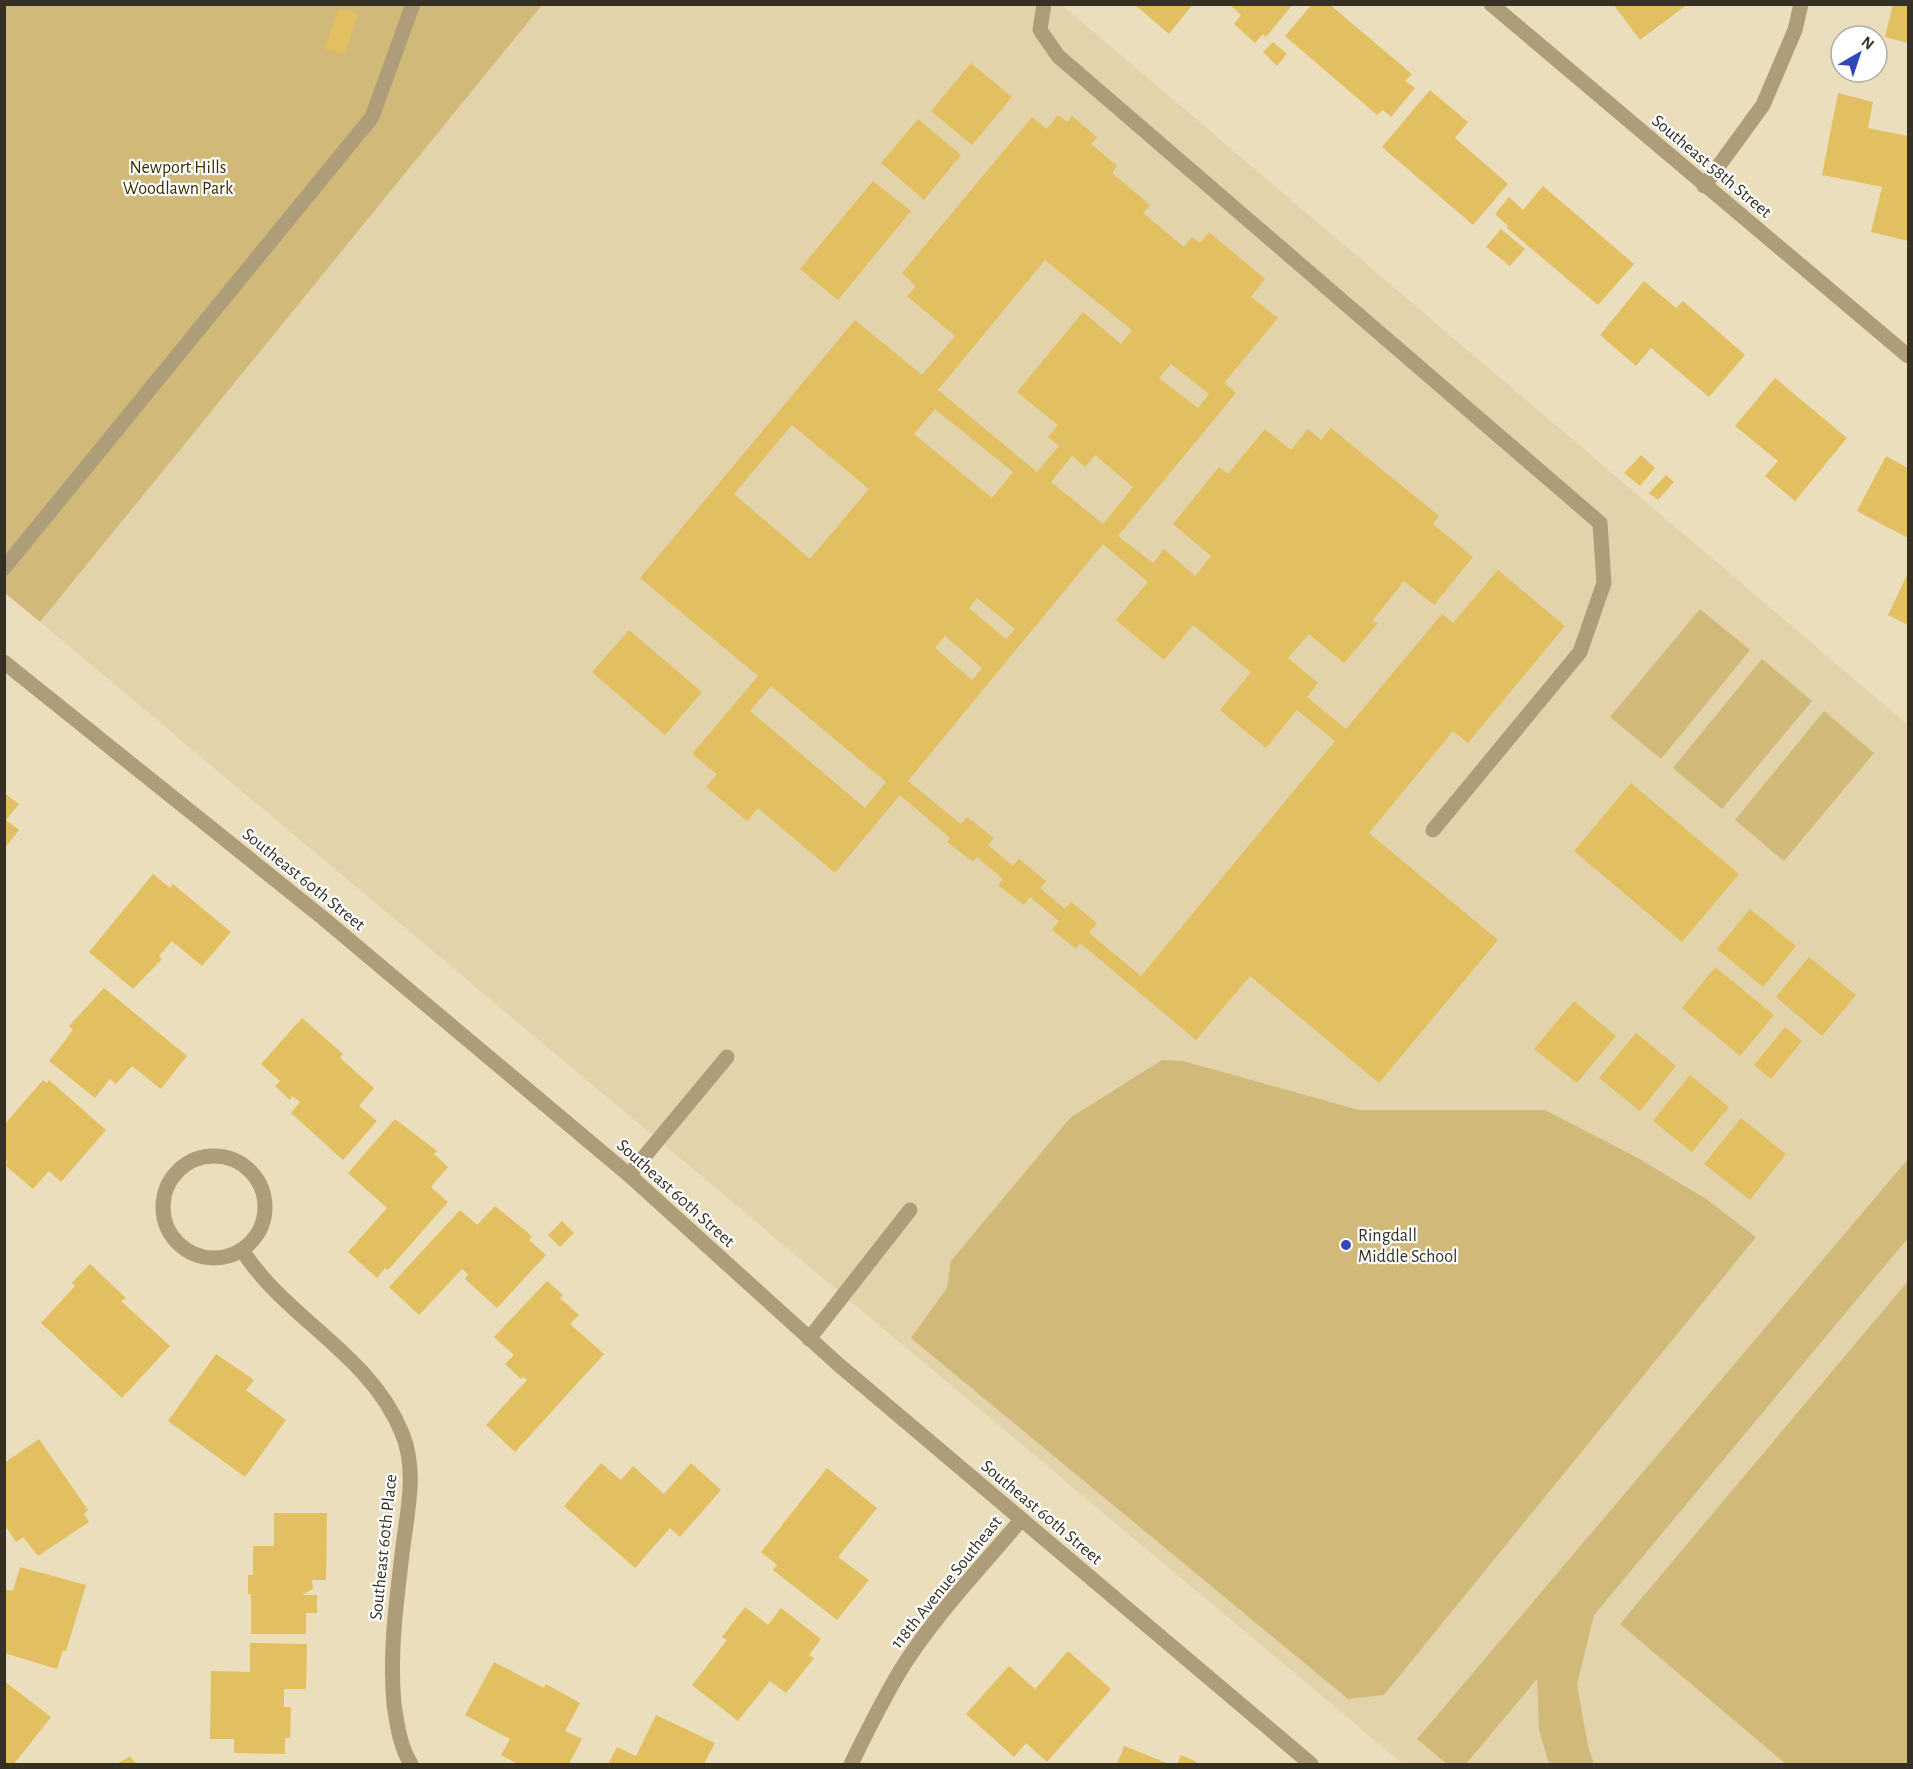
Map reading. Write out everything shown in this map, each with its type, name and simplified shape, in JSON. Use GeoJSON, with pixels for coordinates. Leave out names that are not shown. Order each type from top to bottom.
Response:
{"type":"FeatureCollection","features":[{"type":"Feature","properties":{"kind":"street"},"geometry":{"type":"LineString","coordinates":[[4,568],[372,117],[413,4]]}},
{"type":"Feature","properties":{"kind":"street"},"geometry":{"type":"LineString","coordinates":[[1044,4],[1040,30],[1058,56],[1600,523],[1604,583],[1580,652],[1433,830]]}},
{"type":"Feature","properties":{"kind":"street","name":"Southeast 58th Street"},"geometry":{"type":"LineString","coordinates":[[1491,4],[1908,356]]}},
{"type":"Feature","properties":{"kind":"street"},"geometry":{"type":"LineString","coordinates":[[1704,186],[1763,105],[1795,30],[1801,4]]}},
{"type":"Feature","properties":{"kind":"street","name":"Southeast 60th Street"},"geometry":{"type":"LineString","coordinates":[[4,662],[323,918],[629,1175],[809,1339],[1311,1764]]}},
{"type":"Feature","properties":{"kind":"street"},"geometry":{"type":"LineString","coordinates":[[629,1175],[727,1057]]}},
{"type":"Feature","properties":{"kind":"street"},"geometry":{"type":"LineString","coordinates":[[221,1157],[238,1162],[252,1173],[262,1188],[265,1205],[263,1222],[255,1239],[242,1250],[225,1257],[208,1258],[191,1252],[177,1242],[167,1227],[163,1210],[166,1192],[174,1176],[187,1164],[203,1158],[221,1157]]}},
{"type":"Feature","properties":{"kind":"street"},"geometry":{"type":"LineString","coordinates":[[809,1339],[910,1210]]}},
{"type":"Feature","properties":{"kind":"street","name":"Southeast 60th Place"},"geometry":{"type":"LineString","coordinates":[[242,1250],[255,1271],[361,1369],[385,1399],[403,1435],[412,1474],[391,1671],[396,1720],[405,1755],[411,1764]]}},
{"type":"Feature","properties":{"kind":"street","name":"118th Avenue Southeast"},"geometry":{"type":"LineString","coordinates":[[851,1764],[878,1709],[906,1662],[936,1620],[1021,1520]]}},
{"type":"Feature","properties":{"kind":"shaded area","name":"Ringdall Middle School"},"geometry":{"type":"Polygon","coordinates":[[[542,5],[1062,5],[1908,725],[1908,1764],[1403,1764],[40,622],[542,5]]]}},
{"type":"Feature","properties":{"kind":"green space","name":"Newport Hills Woodlawn Park"},"geometry":{"type":"Polygon","coordinates":[[[4,5],[542,5],[40,622],[5,593],[4,5]]]}},
{"type":"Feature","properties":{"kind":"green space"},"geometry":{"type":"Polygon","coordinates":[[[1700,609],[1750,650],[1661,759],[1610,717],[1700,609]]]}},
{"type":"Feature","properties":{"kind":"green space"},"geometry":{"type":"Polygon","coordinates":[[[1762,659],[1812,701],[1722,809],[1673,768],[1762,659]]]}},
{"type":"Feature","properties":{"kind":"green space"},"geometry":{"type":"Polygon","coordinates":[[[1824,711],[1874,753],[1784,861],[1735,820],[1824,711]]]}},
{"type":"Feature","properties":{"kind":"green space"},"geometry":{"type":"Polygon","coordinates":[[[1162,1060],[1183,1061],[1359,1110],[1545,1110],[1638,1158],[1706,1199],[1756,1237],[1384,1695],[1348,1699],[911,1338],[947,1288],[951,1261],[1070,1118],[1162,1060]]]}},
{"type":"Feature","properties":{"kind":"green space"},"geometry":{"type":"Polygon","coordinates":[[[1908,1159],[1908,1238],[1594,1615],[1577,1685],[1588,1746],[1594,1764],[1549,1764],[1539,1730],[1537,1679],[1466,1764],[1447,1764],[1417,1739],[1908,1159]]]}},
{"type":"Feature","properties":{"kind":"green space"},"geometry":{"type":"Polygon","coordinates":[[[1908,1281],[1908,1764],[1786,1764],[1620,1624],[1908,1281]]]}},
{"type":"Feature","properties":{"kind":"building"},"geometry":{"type":"Polygon","coordinates":[[[1134,4],[1193,4],[1169,34],[1134,4]]]}},
{"type":"Feature","properties":{"kind":"building"},"geometry":{"type":"Polygon","coordinates":[[[1229,4],[1293,4],[1266,37],[1263,34],[1255,43],[1234,24],[1241,15],[1229,4]]]}},
{"type":"Feature","properties":{"kind":"building"},"geometry":{"type":"Polygon","coordinates":[[[1312,4],[1329,4],[1412,74],[1405,81],[1415,88],[1391,117],[1383,110],[1377,115],[1285,36],[1312,4]]]}},
{"type":"Feature","properties":{"kind":"building"},"geometry":{"type":"Polygon","coordinates":[[[1613,4],[1688,4],[1640,40],[1613,4]]]}},
{"type":"Feature","properties":{"kind":"building"},"geometry":{"type":"Polygon","coordinates":[[[1893,4],[1908,4],[1908,43],[1889,38],[1888,24],[1893,4]]]}},
{"type":"Feature","properties":{"kind":"building"},"geometry":{"type":"Polygon","coordinates":[[[339,8],[358,14],[344,55],[325,49],[339,8]]]}},
{"type":"Feature","properties":{"kind":"building"},"geometry":{"type":"Polygon","coordinates":[[[1273,42],[1287,54],[1277,66],[1263,52],[1273,42]]]}},
{"type":"Feature","properties":{"kind":"building"},"geometry":{"type":"Polygon","coordinates":[[[971,63],[1012,97],[972,145],[931,111],[971,63]]]}},
{"type":"Feature","properties":{"kind":"building"},"geometry":{"type":"Polygon","coordinates":[[[1430,90],[1468,122],[1455,138],[1508,184],[1473,225],[1382,147],[1430,90]]]}},
{"type":"Feature","properties":{"kind":"building"},"geometry":{"type":"Polygon","coordinates":[[[1838,93],[1873,102],[1868,128],[1908,136],[1908,241],[1871,232],[1882,187],[1822,175],[1838,93]]]}},
{"type":"Feature","properties":{"kind":"building"},"geometry":{"type":"Polygon","coordinates":[[[1058,115],[1067,122],[1072,116],[1097,137],[1091,144],[1117,166],[1112,173],[1150,205],[1143,213],[1184,247],[1192,237],[1200,243],[1209,232],[1265,279],[1251,297],[1278,318],[1224,383],[1236,393],[1118,536],[1153,563],[1164,549],[1195,576],[1211,556],[1173,524],[1219,467],[1228,474],[1265,429],[1291,450],[1308,429],[1321,440],[1331,428],[1439,516],[1433,524],[1473,557],[1434,605],[1404,581],[1372,621],[1378,623],[1344,663],[1309,634],[1288,658],[1318,683],[1307,697],[1346,729],[1442,614],[1453,623],[1498,570],[1565,626],[1468,743],[1453,731],[1369,833],[1498,940],[1379,1083],[1250,976],[1196,1040],[1080,943],[1076,949],[1052,930],[1059,921],[1030,897],[1024,905],[998,885],[1003,879],[977,857],[973,862],[947,842],[950,838],[900,795],[835,873],[758,808],[747,821],[706,787],[717,774],[692,754],[758,676],[640,578],[855,320],[922,375],[955,336],[907,296],[916,286],[902,273],[1032,117],[1047,129],[1058,115]],[[1045,260],[938,390],[1037,472],[1059,446],[1048,437],[1058,425],[1017,392],[1083,312],[1121,344],[1132,330],[1045,260]],[[1171,364],[1159,378],[1198,408],[1209,394],[1171,364]],[[935,409],[914,434],[992,498],[1013,472],[935,409]],[[792,425],[734,494],[810,559],[869,489],[792,425]],[[1095,455],[1085,467],[1072,456],[1051,482],[1103,524],[1133,487],[1095,455]],[[1103,544],[908,781],[961,824],[967,817],[994,838],[988,845],[1013,866],[1019,859],[1046,881],[1040,888],[1065,909],[1071,902],[1097,923],[1089,933],[1141,976],[1335,741],[1297,710],[1266,748],[1220,710],[1251,672],[1193,625],[1164,660],[1116,620],[1148,582],[1103,544]],[[977,598],[969,608],[1006,639],[1015,629],[977,598]],[[945,636],[935,648],[972,680],[982,668],[945,636]],[[771,686],[750,711],[865,808],[886,782],[771,686]]]}},
{"type":"Feature","properties":{"kind":"building"},"geometry":{"type":"Polygon","coordinates":[[[918,119],[961,155],[924,200],[881,163],[918,119]]]}},
{"type":"Feature","properties":{"kind":"building"},"geometry":{"type":"Polygon","coordinates":[[[873,181],[911,211],[838,300],[800,269],[873,181]]]}},
{"type":"Feature","properties":{"kind":"building"},"geometry":{"type":"Polygon","coordinates":[[[1543,186],[1634,264],[1598,305],[1507,228],[1508,226],[1495,214],[1509,197],[1523,210],[1543,186]]]}},
{"type":"Feature","properties":{"kind":"building"},"geometry":{"type":"Polygon","coordinates":[[[1501,229],[1525,249],[1510,266],[1486,247],[1501,229]]]}},
{"type":"Feature","properties":{"kind":"building"},"geometry":{"type":"Polygon","coordinates":[[[1644,281],[1676,308],[1683,301],[1745,355],[1709,397],[1651,348],[1636,366],[1600,335],[1644,281]]]}},
{"type":"Feature","properties":{"kind":"building"},"geometry":{"type":"Polygon","coordinates":[[[1775,378],[1847,438],[1795,501],[1765,476],[1778,461],[1735,426],[1775,378]]]}},
{"type":"Feature","properties":{"kind":"building"},"geometry":{"type":"Polygon","coordinates":[[[1641,455],[1655,468],[1640,486],[1624,473],[1641,455]]]}},
{"type":"Feature","properties":{"kind":"building"},"geometry":{"type":"Polygon","coordinates":[[[1886,456],[1908,468],[1908,538],[1857,511],[1886,456]]]}},
{"type":"Feature","properties":{"kind":"building"},"geometry":{"type":"Polygon","coordinates":[[[1666,475],[1674,482],[1658,500],[1649,493],[1666,475]]]}},
{"type":"Feature","properties":{"kind":"building"},"geometry":{"type":"Polygon","coordinates":[[[1908,573],[1908,625],[1888,615],[1908,573]]]}},
{"type":"Feature","properties":{"kind":"building"},"geometry":{"type":"Polygon","coordinates":[[[629,630],[702,692],[665,735],[592,672],[629,630]]]}},
{"type":"Feature","properties":{"kind":"building"},"geometry":{"type":"Polygon","coordinates":[[[1631,783],[1739,874],[1682,942],[1574,851],[1631,783]]]}},
{"type":"Feature","properties":{"kind":"building"},"geometry":{"type":"Polygon","coordinates":[[[4,793],[19,804],[6,820],[19,830],[4,849],[4,793]]]}},
{"type":"Feature","properties":{"kind":"building"},"geometry":{"type":"Polygon","coordinates":[[[153,874],[170,888],[173,884],[231,932],[202,966],[172,941],[159,956],[162,959],[133,989],[89,952],[153,874]]]}},
{"type":"Feature","properties":{"kind":"building"},"geometry":{"type":"Polygon","coordinates":[[[1750,909],[1796,946],[1763,987],[1717,949],[1750,909]]]}},
{"type":"Feature","properties":{"kind":"building"},"geometry":{"type":"Polygon","coordinates":[[[1809,957],[1856,995],[1822,1036],[1776,997],[1809,957]]]}},
{"type":"Feature","properties":{"kind":"building"},"geometry":{"type":"Polygon","coordinates":[[[1715,967],[1774,1015],[1740,1056],[1682,1008],[1715,967]]]}},
{"type":"Feature","properties":{"kind":"building"},"geometry":{"type":"Polygon","coordinates":[[[104,988],[187,1056],[161,1089],[132,1066],[116,1084],[110,1079],[95,1098],[49,1061],[73,1030],[69,1026],[104,988]]]}},
{"type":"Feature","properties":{"kind":"building"},"geometry":{"type":"Polygon","coordinates":[[[1574,1001],[1616,1036],[1577,1083],[1534,1049],[1574,1001]]]}},
{"type":"Feature","properties":{"kind":"building"},"geometry":{"type":"Polygon","coordinates":[[[302,1018],[343,1054],[340,1058],[374,1088],[359,1106],[377,1121],[343,1160],[291,1113],[300,1102],[292,1096],[290,1100],[275,1086],[280,1081],[261,1064],[302,1018]]]}},
{"type":"Feature","properties":{"kind":"building"},"geometry":{"type":"Polygon","coordinates":[[[1785,1027],[1802,1041],[1771,1079],[1754,1065],[1785,1027]]]}},
{"type":"Feature","properties":{"kind":"building"},"geometry":{"type":"Polygon","coordinates":[[[1636,1033],[1676,1066],[1640,1111],[1599,1078],[1636,1033]]]}},
{"type":"Feature","properties":{"kind":"building"},"geometry":{"type":"Polygon","coordinates":[[[1690,1075],[1729,1107],[1692,1152],[1653,1121],[1690,1075]]]}},
{"type":"Feature","properties":{"kind":"building"},"geometry":{"type":"Polygon","coordinates":[[[43,1080],[47,1083],[49,1080],[106,1130],[61,1182],[49,1171],[33,1189],[5,1165],[8,1162],[4,1159],[4,1125],[43,1080]]]}},
{"type":"Feature","properties":{"kind":"building"},"geometry":{"type":"Polygon","coordinates":[[[1741,1118],[1786,1154],[1750,1200],[1704,1164],[1741,1118]]]}},
{"type":"Feature","properties":{"kind":"building"},"geometry":{"type":"Polygon","coordinates":[[[395,1119],[437,1151],[434,1154],[448,1167],[431,1187],[448,1202],[388,1270],[385,1268],[377,1278],[348,1252],[387,1208],[348,1173],[395,1119]]]}},
{"type":"Feature","properties":{"kind":"building"},"geometry":{"type":"Polygon","coordinates":[[[495,1206],[532,1236],[529,1240],[546,1255],[497,1308],[465,1279],[468,1274],[462,1269],[419,1315],[389,1287],[460,1210],[477,1225],[495,1206]]]}},
{"type":"Feature","properties":{"kind":"building"},"geometry":{"type":"Polygon","coordinates":[[[562,1221],[574,1233],[560,1247],[548,1235],[562,1221]]]}},
{"type":"Feature","properties":{"kind":"building"},"geometry":{"type":"Polygon","coordinates":[[[90,1264],[126,1298],[121,1301],[170,1346],[122,1398],[41,1323],[75,1286],[72,1283],[90,1264]]]}},
{"type":"Feature","properties":{"kind":"building"},"geometry":{"type":"Polygon","coordinates":[[[547,1281],[563,1295],[560,1298],[579,1315],[570,1324],[604,1354],[515,1452],[486,1425],[527,1380],[523,1377],[521,1379],[505,1364],[514,1355],[494,1337],[547,1281]]]}},
{"type":"Feature","properties":{"kind":"building"},"geometry":{"type":"Polygon","coordinates":[[[216,1354],[254,1380],[246,1390],[286,1420],[245,1477],[168,1421],[216,1354]]]}},
{"type":"Feature","properties":{"kind":"building"},"geometry":{"type":"Polygon","coordinates":[[[39,1439],[88,1510],[84,1514],[89,1522],[38,1556],[23,1537],[16,1542],[4,1524],[4,1463],[39,1439]]]}},
{"type":"Feature","properties":{"kind":"building"},"geometry":{"type":"Polygon","coordinates":[[[601,1463],[621,1480],[633,1466],[664,1494],[691,1463],[721,1490],[680,1537],[670,1528],[635,1568],[564,1506],[601,1463]]]}},
{"type":"Feature","properties":{"kind":"building"},"geometry":{"type":"Polygon","coordinates":[[[827,1468],[877,1508],[838,1557],[869,1580],[837,1620],[773,1570],[777,1565],[761,1552],[827,1468]]]}},
{"type":"Feature","properties":{"kind":"building"},"geometry":{"type":"Polygon","coordinates":[[[274,1513],[327,1513],[326,1580],[312,1580],[313,1589],[302,1595],[317,1595],[317,1613],[306,1613],[306,1634],[251,1634],[251,1594],[248,1594],[248,1575],[253,1575],[253,1546],[274,1546],[274,1513]]]}},
{"type":"Feature","properties":{"kind":"building"},"geometry":{"type":"Polygon","coordinates":[[[20,1567],[86,1585],[66,1651],[63,1650],[57,1669],[4,1653],[4,1589],[13,1591],[20,1567]]]}},
{"type":"Feature","properties":{"kind":"building"},"geometry":{"type":"Polygon","coordinates":[[[745,1607],[768,1625],[781,1608],[821,1639],[809,1655],[814,1658],[786,1693],[770,1681],[738,1721],[692,1685],[727,1640],[722,1637],[745,1607]]]}},
{"type":"Feature","properties":{"kind":"building"},"geometry":{"type":"Polygon","coordinates":[[[250,1643],[307,1644],[306,1689],[284,1689],[284,1707],[291,1707],[290,1738],[285,1738],[285,1754],[234,1753],[234,1739],[210,1739],[211,1671],[250,1672],[250,1643]]]}},
{"type":"Feature","properties":{"kind":"building"},"geometry":{"type":"Polygon","coordinates":[[[1068,1651],[1111,1689],[1047,1762],[1026,1743],[1014,1757],[966,1714],[1009,1666],[1035,1689],[1068,1651]]]}},
{"type":"Feature","properties":{"kind":"building"},"geometry":{"type":"Polygon","coordinates":[[[494,1662],[544,1688],[546,1684],[580,1703],[565,1731],[582,1739],[569,1764],[518,1764],[501,1755],[510,1739],[465,1715],[494,1662]]]}},
{"type":"Feature","properties":{"kind":"building"},"geometry":{"type":"Polygon","coordinates":[[[4,1681],[51,1717],[14,1764],[4,1764],[4,1681]]]}},
{"type":"Feature","properties":{"kind":"building"},"geometry":{"type":"Polygon","coordinates":[[[656,1715],[715,1743],[704,1764],[608,1764],[617,1747],[636,1756],[656,1715]]]}},
{"type":"Feature","properties":{"kind":"building"},"geometry":{"type":"Polygon","coordinates":[[[1124,1746],[1169,1764],[1117,1764],[1124,1746]]]}},
{"type":"Feature","properties":{"kind":"building"},"geometry":{"type":"Polygon","coordinates":[[[1181,1755],[1197,1762],[1196,1764],[1177,1764],[1181,1755]]]}},
{"type":"Feature","properties":{"kind":"building"},"geometry":{"type":"Polygon","coordinates":[[[130,1756],[136,1764],[117,1764],[130,1756]]]}},
{"type":"Feature","properties":{"kind":"place","name":"Ringdall Middle School"},"geometry":{"type":"Point","coordinates":[1346,1245]}}]}
